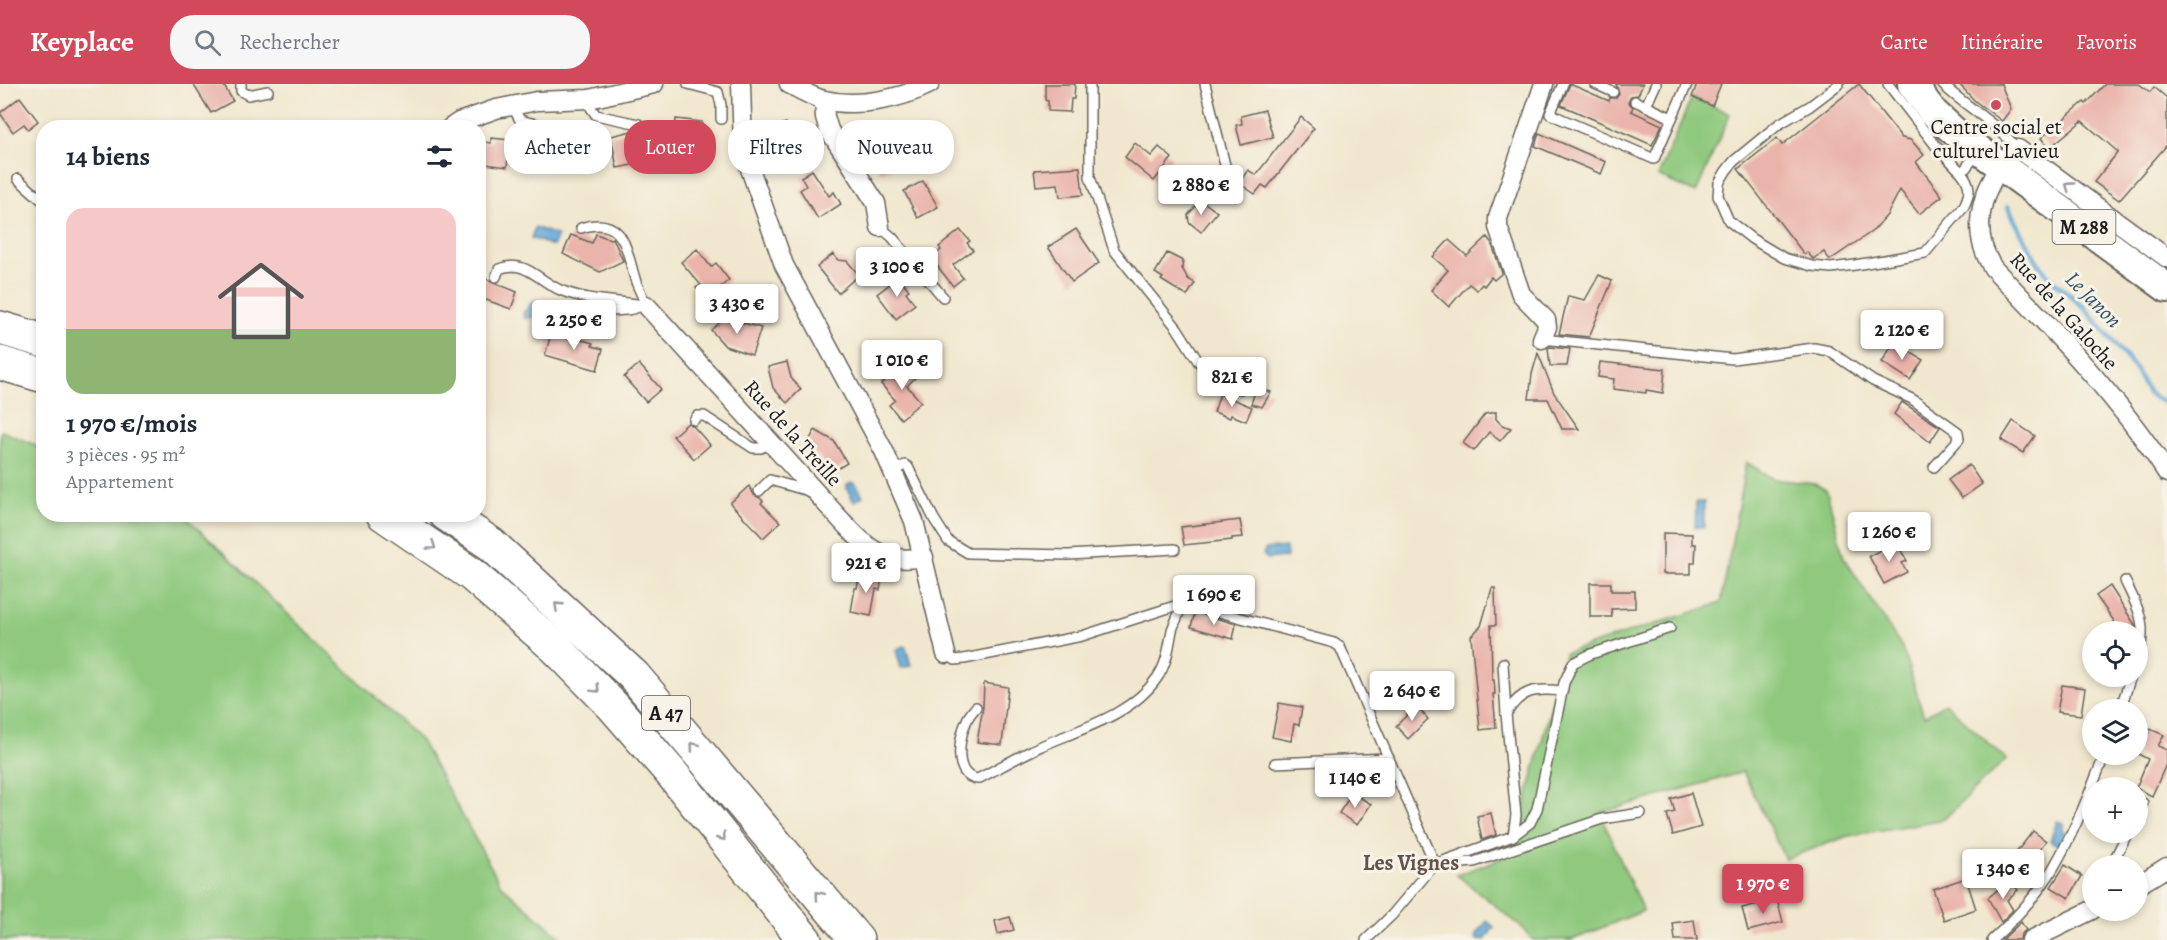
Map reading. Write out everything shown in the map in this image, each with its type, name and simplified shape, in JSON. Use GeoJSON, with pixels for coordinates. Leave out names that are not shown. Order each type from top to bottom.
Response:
{"type":"FeatureCollection","features":[{"type":"Feature","properties":{"kind":"highway"},"geometry":{"type":"LineString","coordinates":[[0,328],[36,338]]}},
{"type":"Feature","properties":{"kind":"highway"},"geometry":{"type":"LineString","coordinates":[[0,363],[36,374]]}},
{"type":"Feature","properties":{"kind":"highway","name":"A 47"},"geometry":{"type":"LineString","coordinates":[[394,522],[471,574],[517,613],[613,706],[673,775],[805,940]]}},
{"type":"Feature","properties":{"kind":"highway","name":"A 47"},"geometry":{"type":"LineString","coordinates":[[458,522],[491,544],[634,676],[857,940]]}},
{"type":"Feature","properties":{"kind":"main road","name":"M 288"},"geometry":{"type":"LineString","coordinates":[[1912,84],[1933,112],[1956,133],[1999,155],[2167,288]]}},
{"type":"Feature","properties":{"kind":"street"},"geometry":{"type":"LineString","coordinates":[[465,120],[487,112],[537,101],[589,99],[654,84]]}},
{"type":"Feature","properties":{"kind":"street"},"geometry":{"type":"LineString","coordinates":[[741,84],[743,149],[776,245],[784,265],[893,472],[914,521],[946,654]]}},
{"type":"Feature","properties":{"kind":"street"},"geometry":{"type":"LineString","coordinates":[[789,84],[824,100],[873,102],[912,93],[930,84]]}},
{"type":"Feature","properties":{"kind":"street"},"geometry":{"type":"LineString","coordinates":[[1542,339],[1547,327],[1546,320],[1521,294],[1498,227],[1498,218],[1544,84]]}},
{"type":"Feature","properties":{"kind":"street"},"geometry":{"type":"LineString","coordinates":[[824,100],[825,117],[829,130],[876,203],[880,227]]}},
{"type":"Feature","properties":{"kind":"street"},"geometry":{"type":"LineString","coordinates":[[1999,155],[2022,151],[2167,258]]}},
{"type":"Feature","properties":{"kind":"street","name":"Rue de la Galoche"},"geometry":{"type":"LineString","coordinates":[[1999,155],[1981,207],[1981,243],[1986,256],[1993,268],[2073,353],[2123,412],[2151,447],[2167,472]]}},
{"type":"Feature","properties":{"kind":"street","name":"Rue de la Treille"},"geometry":{"type":"LineString","coordinates":[[646,305],[817,494],[870,549],[886,557],[906,561],[924,557]]}},
{"type":"Feature","properties":{"kind":"street"},"geometry":{"type":"LineString","coordinates":[[2148,879],[2167,867]]}},
{"type":"Feature","properties":{"kind":"street"},"geometry":{"type":"LineString","coordinates":[[2031,940],[2082,915]]}},
{"type":"Feature","properties":{"kind":"lane"},"geometry":{"type":"LineString","coordinates":[[241,84],[241,91],[248,94],[268,91]]}},
{"type":"Feature","properties":{"kind":"lane"},"geometry":{"type":"LineString","coordinates":[[688,84],[718,92],[721,119]]}},
{"type":"Feature","properties":{"kind":"lane"},"geometry":{"type":"LineString","coordinates":[[1090,84],[1090,177],[1114,250],[1177,328],[1198,361],[1216,380],[1240,389]]}},
{"type":"Feature","properties":{"kind":"lane"},"geometry":{"type":"LineString","coordinates":[[1205,84],[1225,165]]}},
{"type":"Feature","properties":{"kind":"lane"},"geometry":{"type":"LineString","coordinates":[[1563,84],[1550,114],[1654,159],[1687,84]]}},
{"type":"Feature","properties":{"kind":"lane"},"geometry":{"type":"LineString","coordinates":[[1595,84],[1613,92]]}},
{"type":"Feature","properties":{"kind":"lane"},"geometry":{"type":"LineString","coordinates":[[1646,106],[1656,84]]}},
{"type":"Feature","properties":{"kind":"lane"},"geometry":{"type":"LineString","coordinates":[[1839,84],[1810,106],[1779,124],[1734,161],[1719,183],[1718,196],[1729,221],[1752,239],[1784,258],[1812,266],[1839,267],[1925,253],[1964,208],[1968,200],[1970,188],[1962,173],[1936,146],[1888,84]]}},
{"type":"Feature","properties":{"kind":"lane"},"geometry":{"type":"LineString","coordinates":[[1942,84],[2006,136],[1999,155],[1962,173]]}},
{"type":"Feature","properties":{"kind":"lane"},"geometry":{"type":"LineString","coordinates":[[589,99],[596,115],[624,121]]}},
{"type":"Feature","properties":{"kind":"lane"},"geometry":{"type":"LineString","coordinates":[[1635,101],[1672,118]]}},
{"type":"Feature","properties":{"kind":"lane"},"geometry":{"type":"LineString","coordinates":[[512,106],[520,120]]}},
{"type":"Feature","properties":{"kind":"lane"},"geometry":{"type":"LineString","coordinates":[[18,178],[36,195]]}},
{"type":"Feature","properties":{"kind":"lane"},"geometry":{"type":"LineString","coordinates":[[581,228],[592,225],[605,226],[617,231],[628,249],[636,281],[646,305]]}},
{"type":"Feature","properties":{"kind":"lane"},"geometry":{"type":"LineString","coordinates":[[880,227],[892,237],[942,297]]}},
{"type":"Feature","properties":{"kind":"lane"},"geometry":{"type":"LineString","coordinates":[[496,277],[499,269],[510,264],[522,266],[559,289],[578,296],[646,305]]}},
{"type":"Feature","properties":{"kind":"lane"},"geometry":{"type":"LineString","coordinates":[[572,331],[574,323],[582,315],[595,310],[627,310],[646,305]]}},
{"type":"Feature","properties":{"kind":"lane"},"geometry":{"type":"LineString","coordinates":[[1542,339],[1733,359],[1806,349],[1829,351],[1873,381],[1912,399],[1958,432],[1959,439],[1955,446],[1934,467]]}},
{"type":"Feature","properties":{"kind":"lane"},"geometry":{"type":"LineString","coordinates":[[694,420],[698,416],[704,416],[753,448],[761,448],[771,442]]}},
{"type":"Feature","properties":{"kind":"lane"},"geometry":{"type":"LineString","coordinates":[[893,472],[905,465],[908,467],[934,519],[948,541],[968,554],[1068,555],[1176,549]]}},
{"type":"Feature","properties":{"kind":"lane"},"geometry":{"type":"LineString","coordinates":[[759,491],[771,480],[817,494]]}},
{"type":"Feature","properties":{"kind":"lane"},"geometry":{"type":"LineString","coordinates":[[2125,581],[2142,621]]}},
{"type":"Feature","properties":{"kind":"lane"},"geometry":{"type":"LineString","coordinates":[[946,654],[955,660],[964,659],[1082,636],[1181,604],[1193,605],[1334,643],[1340,647],[1435,864]]}},
{"type":"Feature","properties":{"kind":"lane"},"geometry":{"type":"LineString","coordinates":[[975,707],[967,719],[959,752],[961,765],[970,779],[978,779],[1101,720],[1129,706],[1146,693],[1159,676],[1168,652],[1173,627],[1180,616],[1181,604]]}},
{"type":"Feature","properties":{"kind":"lane"},"geometry":{"type":"LineString","coordinates":[[1366,940],[1392,915],[1435,864],[1513,836],[1530,823],[1537,809],[1564,683],[1573,663],[1590,654],[1670,628]]}},
{"type":"Feature","properties":{"kind":"lane"},"geometry":{"type":"LineString","coordinates":[[1503,663],[1516,814],[1513,836]]}},
{"type":"Feature","properties":{"kind":"lane"},"geometry":{"type":"LineString","coordinates":[[1506,714],[1513,702],[1532,690],[1562,691]]}},
{"type":"Feature","properties":{"kind":"lane"},"geometry":{"type":"LineString","coordinates":[[1275,763],[1389,758]]}},
{"type":"Feature","properties":{"kind":"lane"},"geometry":{"type":"LineString","coordinates":[[1992,940],[2033,898],[2055,866],[2101,765]]}},
{"type":"Feature","properties":{"kind":"lane"},"geometry":{"type":"LineString","coordinates":[[1435,864],[1474,862],[1602,819],[1641,813]]}},
{"type":"Feature","properties":{"kind":"green space"},"geometry":{"type":"Polygon","coordinates":[[[1692,97],[1730,114],[1696,193],[1658,176],[1692,97]]]}},
{"type":"Feature","properties":{"kind":"green space"},"geometry":{"type":"Polygon","coordinates":[[[2,431],[36,445],[36,522],[191,522],[421,741],[501,885],[564,940],[0,940],[0,433],[2,431]]]}},
{"type":"Feature","properties":{"kind":"green space"},"geometry":{"type":"Polygon","coordinates":[[[1746,462],[1773,479],[1816,484],[1827,491],[1844,558],[1902,647],[1924,716],[1945,703],[2006,759],[1944,819],[1848,836],[1785,859],[1743,772],[1600,813],[1643,911],[1572,940],[1533,940],[1518,924],[1457,875],[1512,854],[1565,653],[1721,603],[1746,462]]]}},
{"type":"Feature","properties":{"kind":"water"},"geometry":{"type":"Polygon","coordinates":[[[535,227],[558,236],[553,246],[531,238],[535,227]]]}},
{"type":"Feature","properties":{"kind":"water"},"geometry":{"type":"Polygon","coordinates":[[[537,301],[541,304],[538,313],[533,317],[524,318],[523,313],[537,301]]]}},
{"type":"Feature","properties":{"kind":"water"},"geometry":{"type":"Polygon","coordinates":[[[852,482],[856,484],[863,496],[854,502],[847,489],[847,485],[852,482]]]}},
{"type":"Feature","properties":{"kind":"water"},"geometry":{"type":"Polygon","coordinates":[[[1696,502],[1704,502],[1704,527],[1695,527],[1696,502]]]}},
{"type":"Feature","properties":{"kind":"water"},"geometry":{"type":"Polygon","coordinates":[[[1286,547],[1287,557],[1267,559],[1263,554],[1266,549],[1286,547]]]}},
{"type":"Feature","properties":{"kind":"water"},"geometry":{"type":"Polygon","coordinates":[[[903,646],[906,647],[911,666],[901,668],[896,650],[903,646]]]}},
{"type":"Feature","properties":{"kind":"water"},"geometry":{"type":"Polygon","coordinates":[[[2057,821],[2063,823],[2063,830],[2066,832],[2059,846],[2050,841],[2057,821]]]}},
{"type":"Feature","properties":{"kind":"water"},"geometry":{"type":"Polygon","coordinates":[[[1487,921],[1494,927],[1485,940],[1477,940],[1476,935],[1487,921]]]}},
{"type":"Feature","properties":{"kind":"building"},"geometry":{"type":"Polygon","coordinates":[[[193,84],[223,84],[233,101],[211,113],[193,84]]]}},
{"type":"Feature","properties":{"kind":"building"},"geometry":{"type":"Polygon","coordinates":[[[1045,84],[1075,84],[1070,112],[1048,111],[1045,84]]]}},
{"type":"Feature","properties":{"kind":"building"},"geometry":{"type":"Polygon","coordinates":[[[1570,84],[1609,101],[1610,98],[1616,98],[1619,94],[1616,84],[1643,84],[1638,95],[1631,96],[1628,102],[1633,107],[1631,111],[1662,125],[1652,145],[1561,105],[1570,84]]]}},
{"type":"Feature","properties":{"kind":"building"},"geometry":{"type":"Polygon","coordinates":[[[1697,84],[1721,84],[1712,106],[1692,97],[1697,84]]]}},
{"type":"Feature","properties":{"kind":"building"},"geometry":{"type":"Polygon","coordinates":[[[1859,84],[1902,138],[1911,140],[1924,155],[1916,162],[1942,196],[1919,214],[1900,190],[1887,215],[1874,230],[1830,260],[1824,252],[1813,259],[1807,252],[1804,254],[1738,169],[1777,138],[1782,145],[1859,84]]]}},
{"type":"Feature","properties":{"kind":"building","name":"Centre social et culturel Lavieu"},"geometry":{"type":"Polygon","coordinates":[[[1959,84],[2001,84],[2011,109],[2002,121],[1975,101],[1959,84]]]}},
{"type":"Feature","properties":{"kind":"building"},"geometry":{"type":"Polygon","coordinates":[[[2105,84],[2139,84],[2150,92],[2154,87],[2167,98],[2167,145],[2119,200],[2094,182],[2118,152],[2082,121],[2049,148],[2041,138],[2084,102],[2086,104],[2105,84]]]}},
{"type":"Feature","properties":{"kind":"building"},"geometry":{"type":"Polygon","coordinates":[[[20,97],[37,120],[28,129],[24,124],[13,132],[0,113],[20,97]]]}},
{"type":"Feature","properties":{"kind":"building"},"geometry":{"type":"Polygon","coordinates":[[[1265,110],[1273,137],[1241,145],[1236,125],[1242,124],[1241,116],[1265,110]]]}},
{"type":"Feature","properties":{"kind":"building"},"geometry":{"type":"Polygon","coordinates":[[[1301,117],[1314,128],[1267,188],[1262,185],[1255,194],[1239,183],[1248,170],[1256,175],[1301,117]]]}},
{"type":"Feature","properties":{"kind":"building"},"geometry":{"type":"Polygon","coordinates":[[[624,133],[624,167],[617,168],[612,136],[624,133]]]}},
{"type":"Feature","properties":{"kind":"building"},"geometry":{"type":"Polygon","coordinates":[[[1539,133],[1606,162],[1601,174],[1535,146],[1539,133]]]}},
{"type":"Feature","properties":{"kind":"building"},"geometry":{"type":"Polygon","coordinates":[[[491,138],[504,139],[504,167],[486,164],[486,142],[491,143],[491,138]]]}},
{"type":"Feature","properties":{"kind":"building"},"geometry":{"type":"Polygon","coordinates":[[[1135,143],[1151,156],[1159,147],[1172,158],[1154,181],[1125,157],[1135,143]]]}},
{"type":"Feature","properties":{"kind":"building"},"geometry":{"type":"Polygon","coordinates":[[[1080,167],[1083,195],[1060,197],[1058,184],[1036,186],[1034,170],[1080,167]]]}},
{"type":"Feature","properties":{"kind":"building"},"geometry":{"type":"Polygon","coordinates":[[[806,174],[815,174],[829,196],[834,192],[841,204],[818,219],[800,190],[806,186],[801,177],[806,174]]]}},
{"type":"Feature","properties":{"kind":"building"},"geometry":{"type":"Polygon","coordinates":[[[923,181],[938,207],[918,218],[904,191],[923,181]]]}},
{"type":"Feature","properties":{"kind":"building"},"geometry":{"type":"Polygon","coordinates":[[[1201,200],[1217,212],[1201,232],[1189,222],[1188,215],[1201,200]]]}},
{"type":"Feature","properties":{"kind":"building"},"geometry":{"type":"Polygon","coordinates":[[[1076,229],[1099,263],[1072,282],[1048,247],[1076,229]]]}},
{"type":"Feature","properties":{"kind":"building"},"geometry":{"type":"Polygon","coordinates":[[[960,230],[970,241],[967,243],[973,250],[953,265],[963,278],[953,286],[931,258],[941,250],[939,247],[960,230]]]}},
{"type":"Feature","properties":{"kind":"building"},"geometry":{"type":"Polygon","coordinates":[[[596,234],[613,238],[623,261],[600,272],[563,254],[571,235],[592,243],[596,234]]]}},
{"type":"Feature","properties":{"kind":"building"},"geometry":{"type":"Polygon","coordinates":[[[1487,237],[1502,273],[1494,280],[1491,277],[1484,286],[1482,284],[1477,290],[1469,284],[1449,307],[1431,290],[1448,270],[1433,257],[1449,240],[1467,256],[1487,237]]]}},
{"type":"Feature","properties":{"kind":"building"},"geometry":{"type":"Polygon","coordinates":[[[697,249],[711,267],[716,263],[729,280],[706,299],[696,288],[701,285],[681,262],[697,249]]]}},
{"type":"Feature","properties":{"kind":"building"},"geometry":{"type":"Polygon","coordinates":[[[1167,253],[1183,261],[1182,268],[1188,279],[1195,283],[1187,296],[1161,280],[1163,278],[1155,273],[1167,253]]]}},
{"type":"Feature","properties":{"kind":"building"},"geometry":{"type":"Polygon","coordinates":[[[833,254],[838,260],[847,261],[859,275],[838,293],[817,267],[833,254]]]}},
{"type":"Feature","properties":{"kind":"building"},"geometry":{"type":"Polygon","coordinates":[[[1599,275],[1612,281],[1589,337],[1559,334],[1568,296],[1585,300],[1599,275]]]}},
{"type":"Feature","properties":{"kind":"building"},"geometry":{"type":"Polygon","coordinates":[[[899,277],[909,290],[906,292],[915,304],[896,319],[877,294],[899,277]]]}},
{"type":"Feature","properties":{"kind":"building"},"geometry":{"type":"Polygon","coordinates":[[[486,279],[517,292],[511,309],[486,300],[486,279]]]}},
{"type":"Feature","properties":{"kind":"building"},"geometry":{"type":"Polygon","coordinates":[[[729,315],[733,320],[761,328],[752,355],[725,346],[711,330],[729,315]]]}},
{"type":"Feature","properties":{"kind":"building"},"geometry":{"type":"Polygon","coordinates":[[[552,331],[593,343],[592,346],[603,349],[597,370],[545,355],[552,331]]]}},
{"type":"Feature","properties":{"kind":"building"},"geometry":{"type":"Polygon","coordinates":[[[1894,342],[1923,360],[1910,380],[1882,362],[1894,342]]]}},
{"type":"Feature","properties":{"kind":"building"},"geometry":{"type":"Polygon","coordinates":[[[1548,348],[1570,349],[1567,366],[1550,366],[1548,348]]]}},
{"type":"Feature","properties":{"kind":"building"},"geometry":{"type":"Polygon","coordinates":[[[1538,353],[1554,393],[1579,429],[1562,429],[1548,399],[1529,399],[1532,374],[1538,353]]]}},
{"type":"Feature","properties":{"kind":"building"},"geometry":{"type":"Polygon","coordinates":[[[787,362],[791,378],[801,389],[787,403],[773,388],[768,367],[787,362]]]}},
{"type":"Feature","properties":{"kind":"building"},"geometry":{"type":"Polygon","coordinates":[[[1600,362],[1665,369],[1663,393],[1613,389],[1614,379],[1598,377],[1600,362]]]}},
{"type":"Feature","properties":{"kind":"building"},"geometry":{"type":"Polygon","coordinates":[[[639,364],[661,389],[646,402],[624,377],[639,364]]]}},
{"type":"Feature","properties":{"kind":"building"},"geometry":{"type":"Polygon","coordinates":[[[904,364],[916,377],[907,386],[921,402],[901,419],[889,405],[895,400],[881,384],[904,364]]]}},
{"type":"Feature","properties":{"kind":"building"},"geometry":{"type":"Polygon","coordinates":[[[1256,388],[1271,392],[1262,407],[1251,404],[1256,388]]]}},
{"type":"Feature","properties":{"kind":"building"},"geometry":{"type":"Polygon","coordinates":[[[1220,394],[1252,407],[1246,421],[1214,412],[1220,394]]]}},
{"type":"Feature","properties":{"kind":"building"},"geometry":{"type":"Polygon","coordinates":[[[1902,402],[1940,427],[1930,442],[1894,414],[1902,402]]]}},
{"type":"Feature","properties":{"kind":"building"},"geometry":{"type":"Polygon","coordinates":[[[1496,412],[1496,419],[1502,425],[1511,428],[1500,441],[1489,432],[1474,451],[1463,443],[1485,414],[1496,412]]]}},
{"type":"Feature","properties":{"kind":"building"},"geometry":{"type":"Polygon","coordinates":[[[2013,421],[2035,436],[2023,453],[2001,440],[2013,421]]]}},
{"type":"Feature","properties":{"kind":"building"},"geometry":{"type":"Polygon","coordinates":[[[688,423],[710,445],[694,459],[673,436],[688,423]]]}},
{"type":"Feature","properties":{"kind":"building"},"geometry":{"type":"Polygon","coordinates":[[[815,430],[834,441],[847,463],[829,474],[819,456],[805,448],[815,430]]]}},
{"type":"Feature","properties":{"kind":"building"},"geometry":{"type":"Polygon","coordinates":[[[1969,465],[1982,484],[1962,498],[1948,480],[1969,465]]]}},
{"type":"Feature","properties":{"kind":"building"},"geometry":{"type":"Polygon","coordinates":[[[749,486],[754,495],[763,501],[761,503],[780,522],[763,538],[730,503],[749,486]]]}},
{"type":"Feature","properties":{"kind":"building"},"geometry":{"type":"Polygon","coordinates":[[[1240,520],[1243,537],[1184,545],[1181,527],[1240,520]]]}},
{"type":"Feature","properties":{"kind":"building"},"geometry":{"type":"Polygon","coordinates":[[[1663,533],[1692,534],[1692,544],[1696,544],[1695,563],[1691,563],[1691,574],[1663,574],[1663,533]]]}},
{"type":"Feature","properties":{"kind":"building"},"geometry":{"type":"Polygon","coordinates":[[[1896,542],[1907,561],[1902,563],[1907,572],[1884,584],[1869,556],[1896,542]]]}},
{"type":"Feature","properties":{"kind":"building"},"geometry":{"type":"Polygon","coordinates":[[[860,573],[882,577],[880,590],[876,589],[871,616],[851,612],[860,573]]]}},
{"type":"Feature","properties":{"kind":"building"},"geometry":{"type":"Polygon","coordinates":[[[1590,583],[1611,583],[1611,591],[1635,591],[1635,608],[1611,609],[1612,617],[1590,617],[1590,583]]]}},
{"type":"Feature","properties":{"kind":"building"},"geometry":{"type":"Polygon","coordinates":[[[2110,586],[2132,621],[2114,621],[2096,596],[2110,586]]]}},
{"type":"Feature","properties":{"kind":"building"},"geometry":{"type":"Polygon","coordinates":[[[1492,588],[1495,588],[1496,625],[1491,625],[1496,728],[1480,730],[1471,636],[1481,626],[1492,588]]]}},
{"type":"Feature","properties":{"kind":"building"},"geometry":{"type":"Polygon","coordinates":[[[1195,612],[1236,624],[1233,639],[1191,627],[1195,612]]]}},
{"type":"Feature","properties":{"kind":"building"},"geometry":{"type":"Polygon","coordinates":[[[984,683],[1008,687],[1002,745],[977,742],[983,707],[984,683]]]}},
{"type":"Feature","properties":{"kind":"building"},"geometry":{"type":"Polygon","coordinates":[[[2062,685],[2085,688],[2081,715],[2057,712],[2062,685]]]}},
{"type":"Feature","properties":{"kind":"building"},"geometry":{"type":"Polygon","coordinates":[[[1279,703],[1302,707],[1299,725],[1294,724],[1291,741],[1272,737],[1279,703]]]}},
{"type":"Feature","properties":{"kind":"building"},"geometry":{"type":"Polygon","coordinates":[[[1416,706],[1428,719],[1408,739],[1396,726],[1416,706]]]}},
{"type":"Feature","properties":{"kind":"building"},"geometry":{"type":"Polygon","coordinates":[[[2150,729],[2164,735],[2158,746],[2167,750],[2167,762],[2152,796],[2148,794],[2148,777],[2141,777],[2146,765],[2148,765],[2150,729]]]}},
{"type":"Feature","properties":{"kind":"building"},"geometry":{"type":"Polygon","coordinates":[[[1352,793],[1371,804],[1357,825],[1339,813],[1352,793]]]}},
{"type":"Feature","properties":{"kind":"building"},"geometry":{"type":"Polygon","coordinates":[[[1691,793],[1701,827],[1673,835],[1667,814],[1675,812],[1671,799],[1691,793]]]}},
{"type":"Feature","properties":{"kind":"building"},"geometry":{"type":"Polygon","coordinates":[[[1491,813],[1496,835],[1482,840],[1477,816],[1491,813]]]}},
{"type":"Feature","properties":{"kind":"building"},"geometry":{"type":"Polygon","coordinates":[[[2033,831],[2046,841],[2021,873],[2008,863],[2033,831]]]}},
{"type":"Feature","properties":{"kind":"building"},"geometry":{"type":"Polygon","coordinates":[[[2065,865],[2082,876],[2069,898],[2051,887],[2065,865]]]}},
{"type":"Feature","properties":{"kind":"building"},"geometry":{"type":"Polygon","coordinates":[[[1966,878],[1976,909],[1944,920],[1933,889],[1966,878]]]}},
{"type":"Feature","properties":{"kind":"building"},"geometry":{"type":"Polygon","coordinates":[[[2009,880],[2018,890],[2007,900],[2013,910],[2001,922],[1988,898],[2009,880]]]}},
{"type":"Feature","properties":{"kind":"building"},"geometry":{"type":"Polygon","coordinates":[[[1777,899],[1783,922],[1748,931],[1742,908],[1777,899]]]}},
{"type":"Feature","properties":{"kind":"building"},"geometry":{"type":"Polygon","coordinates":[[[1010,917],[1014,930],[998,934],[995,921],[1010,917]]]}},
{"type":"Feature","properties":{"kind":"building"},"geometry":{"type":"Polygon","coordinates":[[[1694,920],[1697,940],[1675,940],[1673,923],[1694,920]]]}},
{"type":"Feature","properties":{"kind":"building"},"geometry":{"type":"Polygon","coordinates":[[[2021,922],[2026,930],[2021,934],[2020,940],[2002,940],[2021,922]]]}},
{"type":"Feature","properties":{"kind":"waterway","name":"Le Janon"},"geometry":{"type":"LineString","coordinates":[[2008,207],[2036,260],[2049,277],[2085,308],[2133,366],[2149,394],[2167,404]]}},
{"type":"Feature","properties":{"kind":"place","name":"Centre social et culturel Lavieu"},"geometry":{"type":"Point","coordinates":[1996,105]}},
{"type":"Feature","properties":{"kind":"district","name":"Les Vignes"},"geometry":{"type":"Point","coordinates":[1411,862]}}]}
